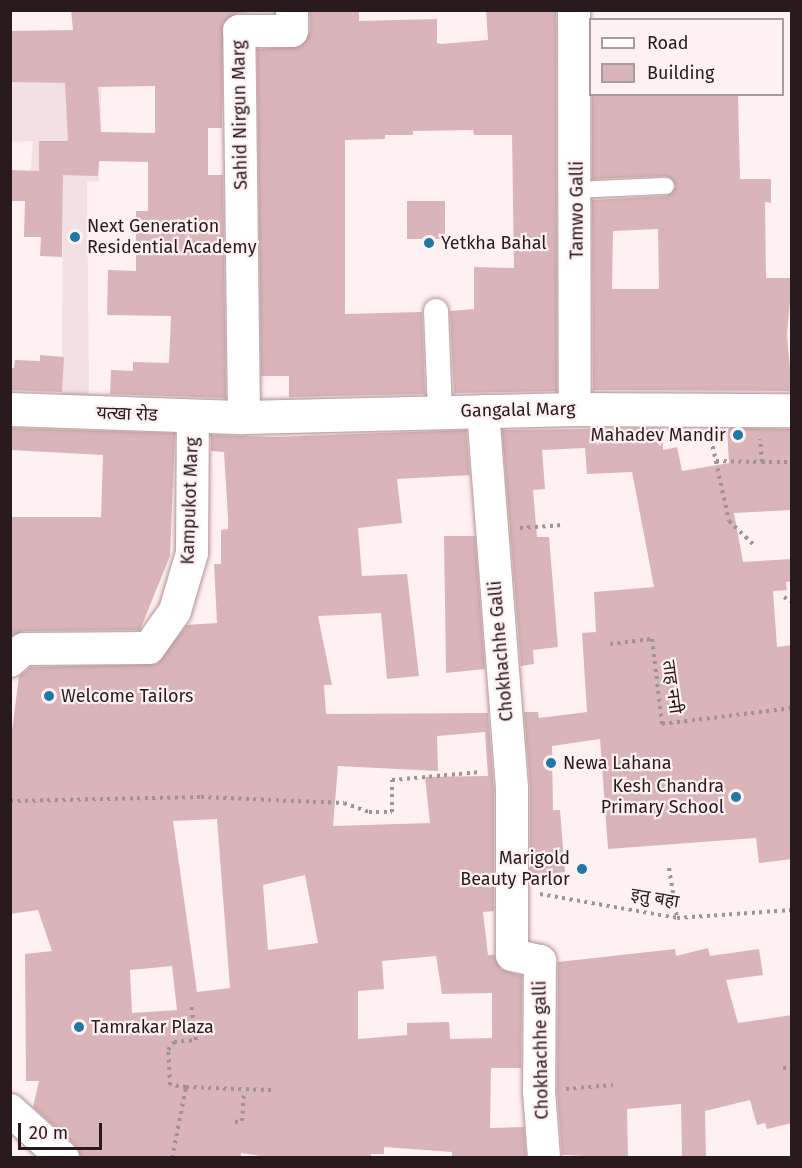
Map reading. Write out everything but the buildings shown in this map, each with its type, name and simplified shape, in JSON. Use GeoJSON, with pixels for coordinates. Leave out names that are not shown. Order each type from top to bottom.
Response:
{"type":"FeatureCollection","features":[{"type":"Feature","properties":{"kind":"street","name":"Sahid Nirgun Marg"},"geometry":{"type":"LineString","coordinates":[[244,417],[239,31],[292,31],[292,10]]}},
{"type":"Feature","properties":{"kind":"street","name":"Tamwo Galli"},"geometry":{"type":"LineString","coordinates":[[574,10],[577,189],[575,409]]}},
{"type":"Feature","properties":{"kind":"street"},"geometry":{"type":"LineString","coordinates":[[436,311],[440,411]]}},
{"type":"Feature","properties":{"kind":"street","name":"Gangalal Marg"},"geometry":{"type":"LineString","coordinates":[[244,417],[575,409],[792,410]]}},
{"type":"Feature","properties":{"kind":"street","name":"यत्खा रोड"},"geometry":{"type":"LineString","coordinates":[[10,410],[244,417]]}},
{"type":"Feature","properties":{"kind":"street","name":"Chokhachhe Galli"},"geometry":{"type":"LineString","coordinates":[[483,411],[490,532],[511,771],[515,892]]}},
{"type":"Feature","properties":{"kind":"street","name":"Kampukot Marg"},"geometry":{"type":"LineString","coordinates":[[10,661],[24,649],[149,648],[175,611],[192,553],[193,417]]}},
{"type":"Feature","properties":{"kind":"street","name":"Chokhachhe galli"},"geometry":{"type":"LineString","coordinates":[[515,892],[512,955],[540,961],[539,1091],[544,1158]]}},
{"type":"Feature","properties":{"kind":"street"},"geometry":{"type":"LineString","coordinates":[[10,1110],[63,1158]]}},
{"type":"Feature","properties":{"kind":"lane"},"geometry":{"type":"LineString","coordinates":[[577,189],[666,186]]}},
{"type":"Feature","properties":{"kind":"path"},"geometry":{"type":"LineString","coordinates":[[704,410],[729,521],[754,545]]}},
{"type":"Feature","properties":{"kind":"path"},"geometry":{"type":"LineString","coordinates":[[758,410],[762,462]]}},
{"type":"Feature","properties":{"kind":"path"},"geometry":{"type":"LineString","coordinates":[[716,461],[792,462]]}},
{"type":"Feature","properties":{"kind":"path"},"geometry":{"type":"LineString","coordinates":[[490,532],[564,525]]}},
{"type":"Feature","properties":{"kind":"path"},"geometry":{"type":"LineString","coordinates":[[784,597],[792,603]]}},
{"type":"Feature","properties":{"kind":"path","name":"ताह ननी"},"geometry":{"type":"LineString","coordinates":[[610,644],[652,639],[662,724],[792,708]]}},
{"type":"Feature","properties":{"kind":"path"},"geometry":{"type":"LineString","coordinates":[[10,801],[201,797],[344,803],[369,812],[392,812],[392,780],[439,773],[511,771]]}},
{"type":"Feature","properties":{"kind":"path"},"geometry":{"type":"LineString","coordinates":[[669,868],[677,918]]}},
{"type":"Feature","properties":{"kind":"path","name":"इतु बहा"},"geometry":{"type":"LineString","coordinates":[[515,892],[575,898],[677,918],[792,910]]}},
{"type":"Feature","properties":{"kind":"path"},"geometry":{"type":"LineString","coordinates":[[191,1004],[196,1040],[174,1042],[168,1050],[170,1085],[244,1092],[271,1090]]}},
{"type":"Feature","properties":{"kind":"path"},"geometry":{"type":"LineString","coordinates":[[783,1068],[792,1067]]}},
{"type":"Feature","properties":{"kind":"path"},"geometry":{"type":"LineString","coordinates":[[539,1091],[613,1085]]}},
{"type":"Feature","properties":{"kind":"path"},"geometry":{"type":"LineString","coordinates":[[172,1158],[186,1087]]}},
{"type":"Feature","properties":{"kind":"path"},"geometry":{"type":"LineString","coordinates":[[236,1122],[242,1121],[244,1092]]}},
{"type":"Feature","properties":{"kind":"shaded area","name":"Next Generation Residential Academy"},"geometry":{"type":"Polygon","coordinates":[[[11,61],[102,62],[99,181],[87,182],[89,404],[62,402],[63,190],[29,189],[33,141],[11,142],[11,61]]]}},
{"type":"Feature","properties":{"kind":"place","name":"Next Generation Residential Academy"},"geometry":{"type":"Point","coordinates":[75,237]}},
{"type":"Feature","properties":{"kind":"place","name":"Yetkha Bahal"},"geometry":{"type":"Point","coordinates":[429,243]}},
{"type":"Feature","properties":{"kind":"place","name":"Mahadev Mandir"},"geometry":{"type":"Point","coordinates":[738,435]}},
{"type":"Feature","properties":{"kind":"place","name":"Welcome Tailors"},"geometry":{"type":"Point","coordinates":[49,696]}},
{"type":"Feature","properties":{"kind":"place","name":"Newa Lahana"},"geometry":{"type":"Point","coordinates":[551,763]}},
{"type":"Feature","properties":{"kind":"place","name":"Kesh Chandra Primary School"},"geometry":{"type":"Point","coordinates":[736,797]}},
{"type":"Feature","properties":{"kind":"place","name":"Marigold Beauty Parlor"},"geometry":{"type":"Point","coordinates":[582,869]}},
{"type":"Feature","properties":{"kind":"place","name":"Tamrakar Plaza"},"geometry":{"type":"Point","coordinates":[79,1027]}}]}
